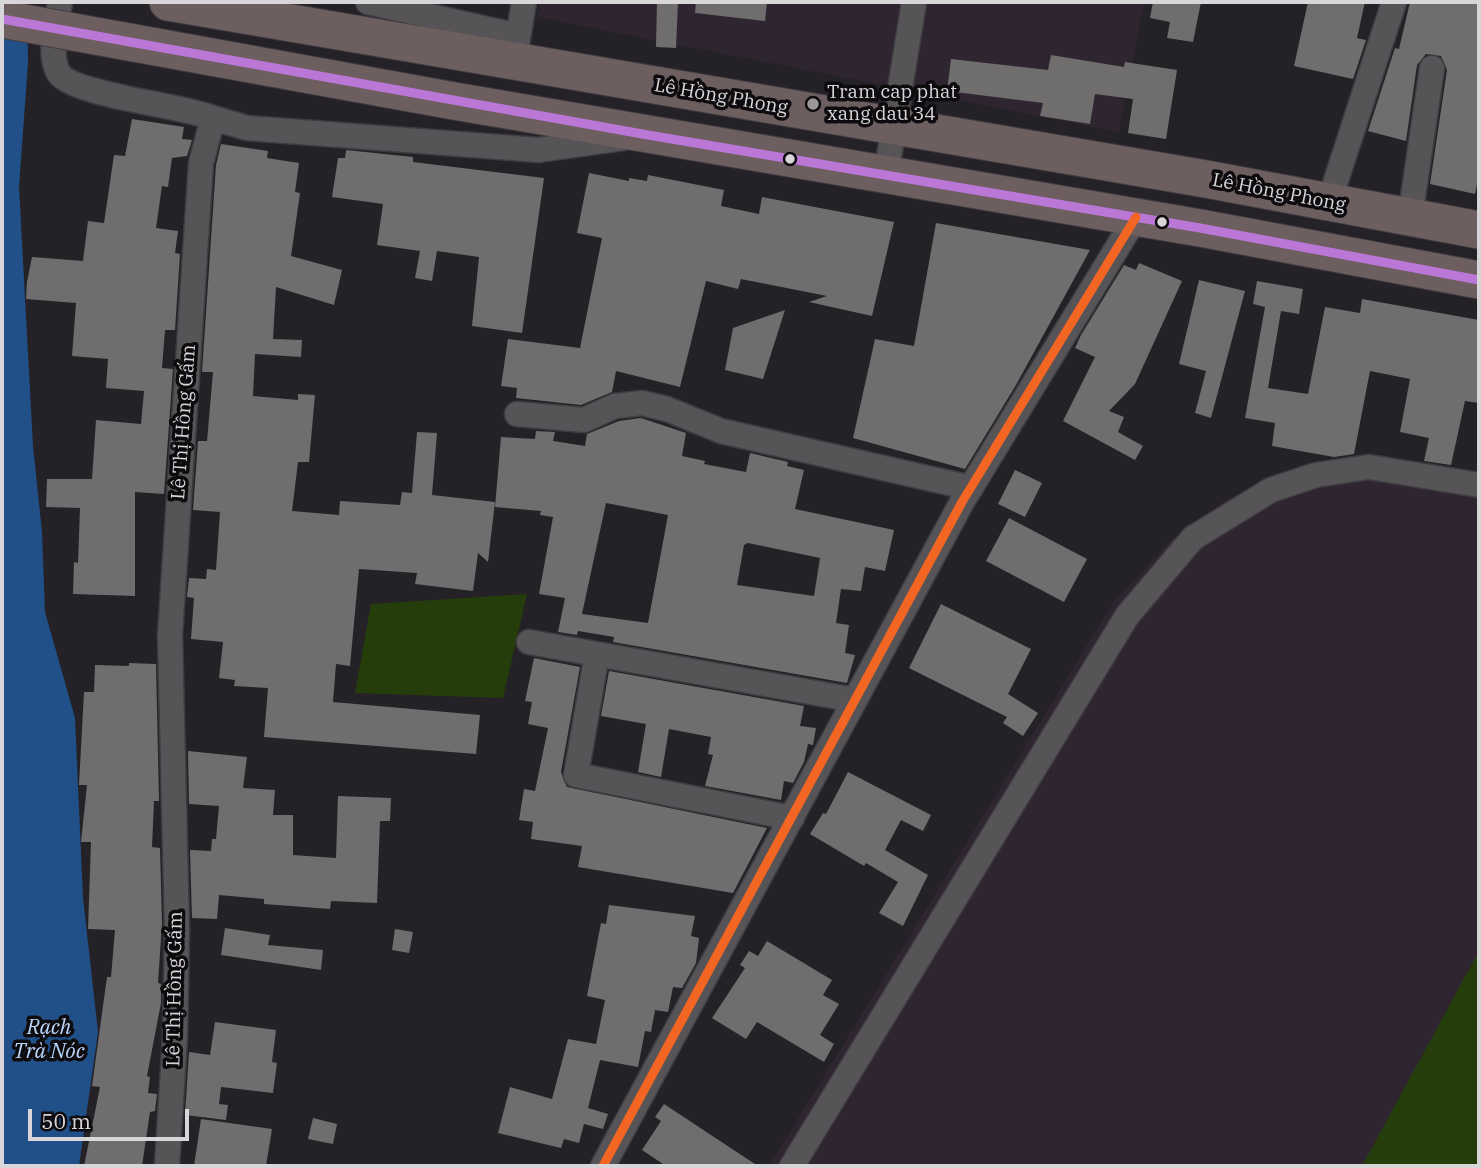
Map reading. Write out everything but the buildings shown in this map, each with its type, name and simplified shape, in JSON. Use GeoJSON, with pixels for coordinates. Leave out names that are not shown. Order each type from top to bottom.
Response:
{"type":"FeatureCollection","features":[{"type":"Feature","properties":{"kind":"highway","name":"Lê Hồng Phong"},"geometry":{"type":"LineString","coordinates":[[169,2],[457,52],[516,49],[894,126],[1206,179],[1479,230]]}},
{"type":"Feature","properties":{"kind":"highway"},"geometry":{"type":"LineString","coordinates":[[2,19],[648,135],[1200,228],[1479,280]]}},
{"type":"Feature","properties":{"kind":"highway"},"geometry":{"type":"LineString","coordinates":[[1200,228],[1206,179]]}},
{"type":"Feature","properties":{"kind":"street"},"geometry":{"type":"LineString","coordinates":[[60,2],[53,52],[58,74],[72,84],[88,90],[184,108],[247,128],[539,150],[648,135]]}},
{"type":"Feature","properties":{"kind":"street"},"geometry":{"type":"LineString","coordinates":[[368,2],[516,49],[524,2]]}},
{"type":"Feature","properties":{"kind":"street"},"geometry":{"type":"LineString","coordinates":[[886,175],[914,2]]}},
{"type":"Feature","properties":{"kind":"street"},"geometry":{"type":"LineString","coordinates":[[1329,202],[1394,2]]}},
{"type":"Feature","properties":{"kind":"street"},"geometry":{"type":"LineString","coordinates":[[1410,217],[1432,68]]}},
{"type":"Feature","properties":{"kind":"street","name":"Lê Thị Hồng Gấm"},"geometry":{"type":"LineString","coordinates":[[167,1166],[176,1037],[177,930],[170,635],[201,163],[213,118]]}},
{"type":"Feature","properties":{"kind":"street"},"geometry":{"type":"LineString","coordinates":[[603,1166],[971,488],[1136,217]]}},
{"type":"Feature","properties":{"kind":"street"},"geometry":{"type":"LineString","coordinates":[[517,414],[584,420],[615,406],[642,404],[667,409],[721,431],[971,488]]}},
{"type":"Feature","properties":{"kind":"street"},"geometry":{"type":"LineString","coordinates":[[792,1166],[1127,616],[1193,538],[1271,490],[1316,475],[1369,467],[1479,485]]}},
{"type":"Feature","properties":{"kind":"street"},"geometry":{"type":"LineString","coordinates":[[529,642],[855,700]]}},
{"type":"Feature","properties":{"kind":"street"},"geometry":{"type":"LineString","coordinates":[[597,654],[576,775],[792,818]]}},
{"type":"Feature","properties":{"kind":"shaded area"},"geometry":{"type":"Polygon","coordinates":[[[540,2],[1144,2],[1119,132],[538,17],[540,2]]]}},
{"type":"Feature","properties":{"kind":"shaded area"},"geometry":{"type":"Polygon","coordinates":[[[1370,458],[1479,476],[1479,1166],[769,1166],[1112,604],[1170,541],[1225,501],[1285,472],[1370,458]]]}},
{"type":"Feature","properties":{"kind":"green space"},"geometry":{"type":"Polygon","coordinates":[[[527,594],[503,698],[355,693],[371,604],[527,594]]]}},
{"type":"Feature","properties":{"kind":"green space"},"geometry":{"type":"Polygon","coordinates":[[[1479,951],[1479,1166],[1362,1166],[1479,951]]]}},
{"type":"Feature","properties":{"kind":"water","name":"Rạch Trà Nóc"},"geometry":{"type":"Polygon","coordinates":[[[2,2],[27,2],[28,63],[19,187],[33,446],[42,532],[45,612],[75,718],[83,898],[98,1032],[79,1166],[2,1166],[2,2]]]}},
{"type":"Feature","properties":{"kind":"transit line"},"geometry":{"type":"LineString","coordinates":[[2,19],[648,135],[1200,228],[1479,280]]}},
{"type":"Feature","properties":{"kind":"transit line"},"geometry":{"type":"LineString","coordinates":[[603,1166],[962,502],[1136,217]]}},
{"type":"Feature","properties":{"kind":"place","name":"Tram cap phat xang dau 34"},"geometry":{"type":"Point","coordinates":[813,104]}}]}
